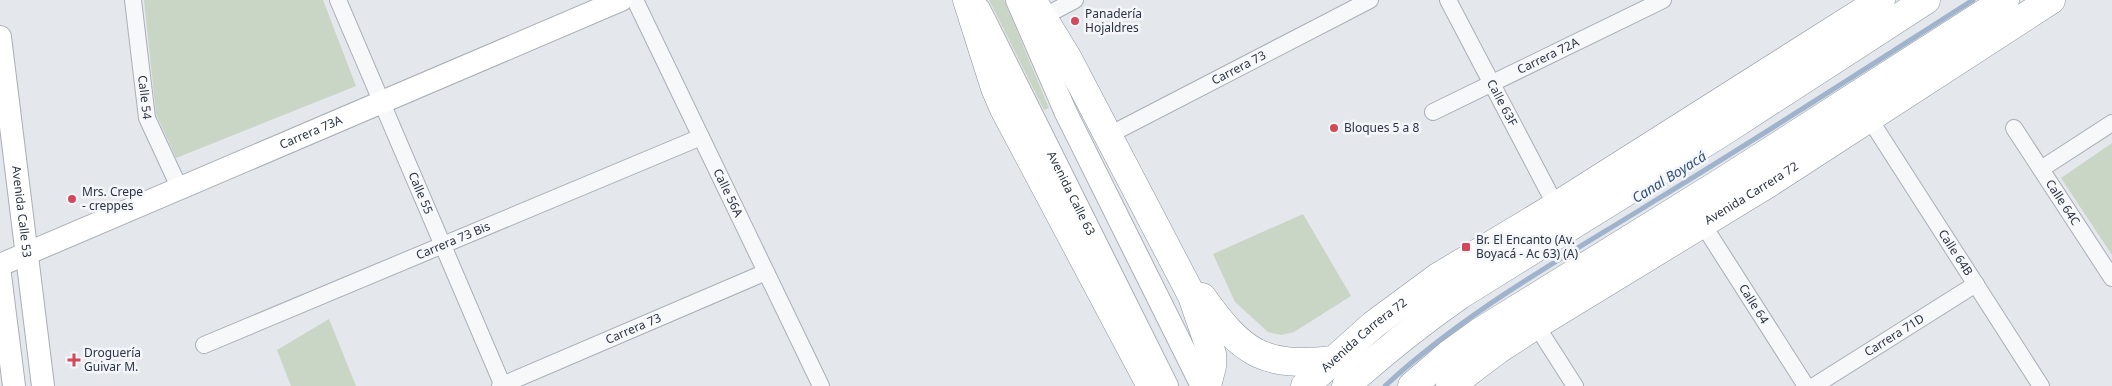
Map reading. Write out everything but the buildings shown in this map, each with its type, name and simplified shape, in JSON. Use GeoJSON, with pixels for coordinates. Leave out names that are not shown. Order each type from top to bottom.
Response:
{"type":"FeatureCollection","features":[{"type":"Feature","properties":{"kind":"highway"},"geometry":{"type":"LineString","coordinates":[[967,0],[995,88],[1004,109],[1151,386]]}},
{"type":"Feature","properties":{"kind":"highway","name":"Avenida Carrera 72"},"geometry":{"type":"LineString","coordinates":[[1305,386],[1373,325],[1438,277],[1556,206],[1881,0]]}},
{"type":"Feature","properties":{"kind":"highway","name":"Avenida Carrera 72"},"geometry":{"type":"LineString","coordinates":[[1346,386],[1374,360],[1429,316],[1460,295],[1724,130],[1926,0]]}},
{"type":"Feature","properties":{"kind":"highway","name":"Avenida Carrera 72"},"geometry":{"type":"LineString","coordinates":[[1412,386],[1449,354],[1478,333],[1725,180],[2005,0]]}},
{"type":"Feature","properties":{"kind":"highway","name":"Avenida Carrera 72"},"geometry":{"type":"LineString","coordinates":[[1450,386],[1536,324],[1869,118],[2051,0]]}},
{"type":"Feature","properties":{"kind":"highway"},"geometry":{"type":"LineString","coordinates":[[1037,8],[1067,57],[1109,134],[1192,296],[1209,342],[1212,366],[1207,386]]}},
{"type":"Feature","properties":{"kind":"highway"},"geometry":{"type":"LineString","coordinates":[[1819,69],[1844,24]]}},
{"type":"Feature","properties":{"kind":"highway"},"geometry":{"type":"LineString","coordinates":[[1654,144],[1724,130]]}},
{"type":"Feature","properties":{"kind":"highway"},"geometry":{"type":"LineString","coordinates":[[1174,259],[1221,324],[1251,351],[1284,361],[1305,363],[1334,360]]}},
{"type":"Feature","properties":{"kind":"main road","name":"Carrera 73A"},"geometry":{"type":"LineString","coordinates":[[0,265],[621,0]]}},
{"type":"Feature","properties":{"kind":"main road","name":"Avenida Calle 63"},"geometry":{"type":"LineString","coordinates":[[975,0],[1167,386]]}},
{"type":"Feature","properties":{"kind":"main road"},"geometry":{"type":"LineString","coordinates":[[1017,0],[1066,113],[1202,386]]}},
{"type":"Feature","properties":{"kind":"main road","name":"Avenida Calle 53"},"geometry":{"type":"LineString","coordinates":[[0,37],[42,386]]}},
{"type":"Feature","properties":{"kind":"main road"},"geometry":{"type":"LineString","coordinates":[[0,275],[14,386]]}},
{"type":"Feature","properties":{"kind":"street","name":"Calle 54"},"geometry":{"type":"LineString","coordinates":[[133,0],[147,118],[179,187]]}},
{"type":"Feature","properties":{"kind":"street","name":"Calle 55"},"geometry":{"type":"LineString","coordinates":[[338,0],[502,386]]}},
{"type":"Feature","properties":{"kind":"street","name":"Calle 56A"},"geometry":{"type":"LineString","coordinates":[[635,0],[821,386]]}},
{"type":"Feature","properties":{"kind":"street"},"geometry":{"type":"LineString","coordinates":[[1037,8],[1075,0]]}},
{"type":"Feature","properties":{"kind":"street","name":"Carrera 73"},"geometry":{"type":"LineString","coordinates":[[1109,134],[1370,0]]}},
{"type":"Feature","properties":{"kind":"street","name":"Calle 63F"},"geometry":{"type":"LineString","coordinates":[[1448,0],[1556,206]]}},
{"type":"Feature","properties":{"kind":"street","name":"Carrera 72A"},"geometry":{"type":"LineString","coordinates":[[1432,112],[1663,0]]}},
{"type":"Feature","properties":{"kind":"street","name":"Calle 64B"},"geometry":{"type":"LineString","coordinates":[[1869,118],[2041,386]]}},
{"type":"Feature","properties":{"kind":"street"},"geometry":{"type":"LineString","coordinates":[[2040,169],[2112,123]]}},
{"type":"Feature","properties":{"kind":"street","name":"Calle 64C"},"geometry":{"type":"LineString","coordinates":[[2014,128],[2112,278]]}},
{"type":"Feature","properties":{"kind":"street","name":"Carrera 73 Bis"},"geometry":{"type":"LineString","coordinates":[[204,345],[701,137]]}},
{"type":"Feature","properties":{"kind":"street","name":"Calle 64"},"geometry":{"type":"LineString","coordinates":[[1702,223],[1806,386]]}},
{"type":"Feature","properties":{"kind":"street","name":"Carrera 73"},"geometry":{"type":"LineString","coordinates":[[502,386],[766,272]]}},
{"type":"Feature","properties":{"kind":"street","name":"Carrera 71D"},"geometry":{"type":"LineString","coordinates":[[1814,386],[1976,284]]}},
{"type":"Feature","properties":{"kind":"street"},"geometry":{"type":"LineString","coordinates":[[1536,324],[1575,386]]}},
{"type":"Feature","properties":{"kind":"green space"},"geometry":{"type":"Polygon","coordinates":[[[144,0],[323,0],[356,86],[176,158],[156,114],[144,0]]]}},
{"type":"Feature","properties":{"kind":"green space"},"geometry":{"type":"Polygon","coordinates":[[[989,0],[1004,0],[1049,108],[1044,110],[989,0]]]}},
{"type":"Feature","properties":{"kind":"green space"},"geometry":{"type":"Polygon","coordinates":[[[2112,143],[2112,255],[2061,178],[2112,143]]]}},
{"type":"Feature","properties":{"kind":"green space"},"geometry":{"type":"Polygon","coordinates":[[[1303,214],[1351,296],[1294,332],[1281,335],[1268,332],[1235,302],[1213,254],[1303,214]]]}},
{"type":"Feature","properties":{"kind":"green space"},"geometry":{"type":"Polygon","coordinates":[[[329,319],[356,386],[291,386],[277,350],[329,319]]]}},
{"type":"Feature","properties":{"kind":"waterway","name":"Canal Boyacá"},"geometry":{"type":"LineString","coordinates":[[1385,386],[1448,333],[1482,309],[1736,151],[1973,0]]}},
{"type":"Feature","properties":{"kind":"place","name":"Panadería Hojaldres"},"geometry":{"type":"Point","coordinates":[1075,21]}},
{"type":"Feature","properties":{"kind":"place","name":"Bloques 5 a 8"},"geometry":{"type":"Point","coordinates":[1334,128]}},
{"type":"Feature","properties":{"kind":"place","name":"Mrs. Crepe - creppes"},"geometry":{"type":"Point","coordinates":[72,199]}},
{"type":"Feature","properties":{"kind":"place","name":"Br. El Encanto (Av. Boyacá - Ac 63) (A)"},"geometry":{"type":"Point","coordinates":[1466,247]}},
{"type":"Feature","properties":{"kind":"place","name":"Droguería Guivar M."},"geometry":{"type":"Point","coordinates":[74,360]}}]}
